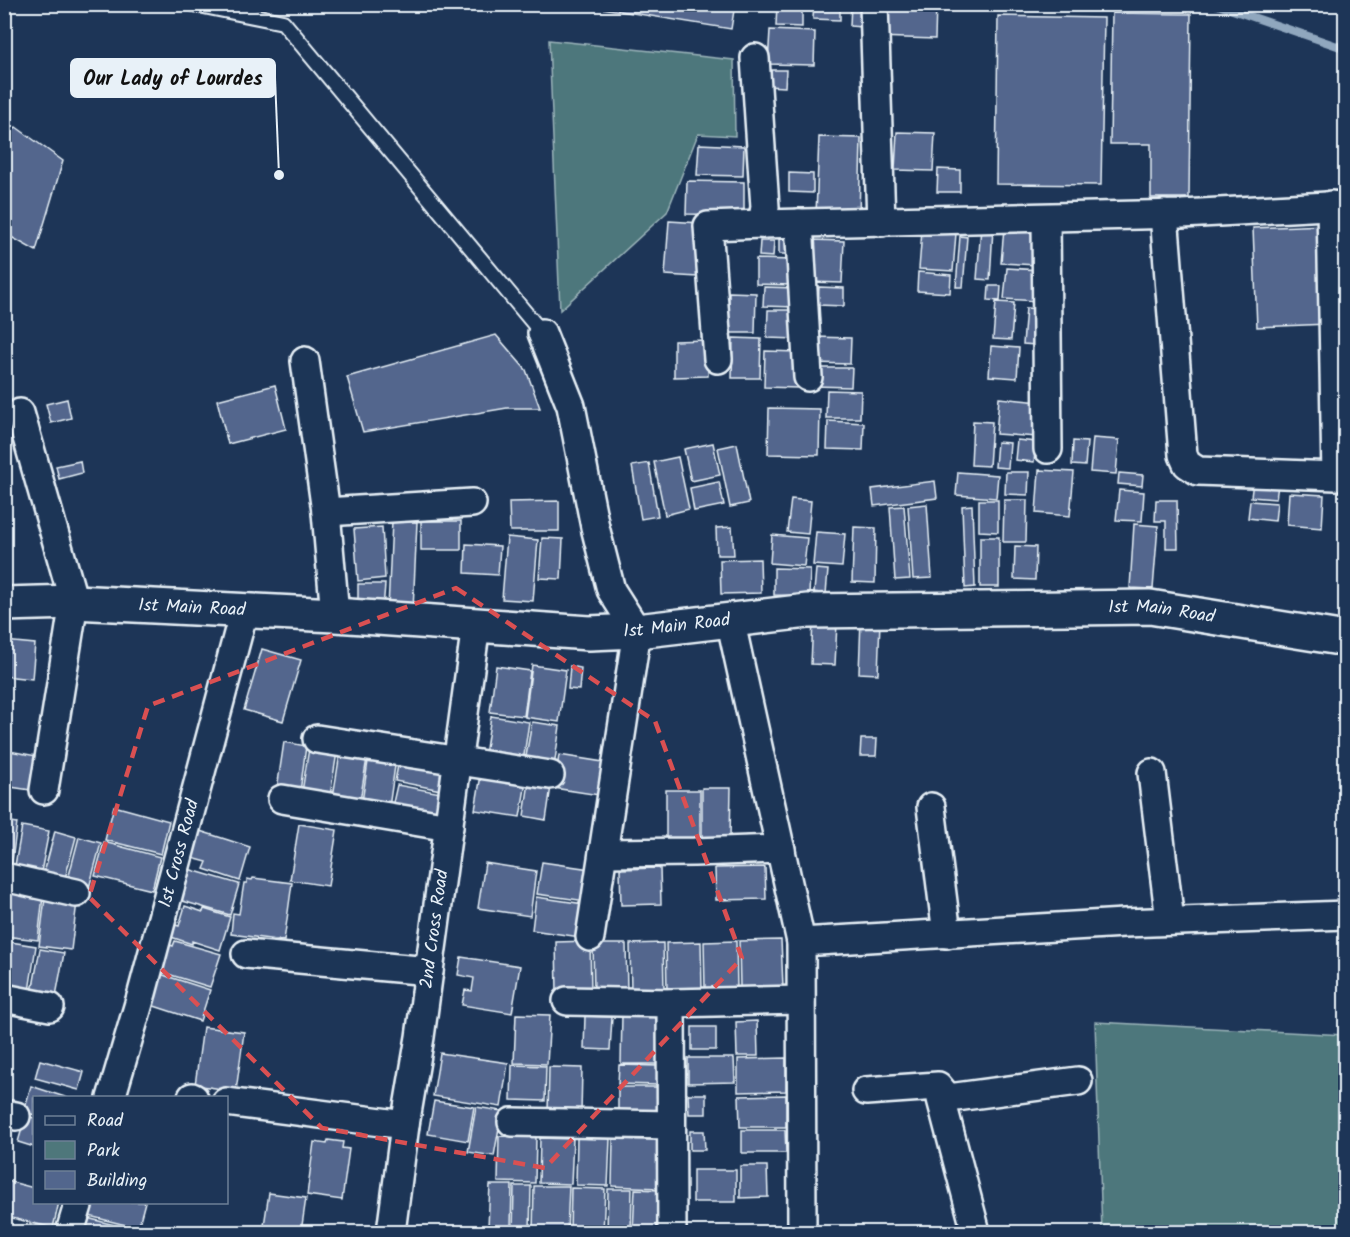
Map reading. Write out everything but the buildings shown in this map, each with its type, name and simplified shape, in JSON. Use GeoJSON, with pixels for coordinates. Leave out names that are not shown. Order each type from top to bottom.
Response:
{"type":"FeatureCollection","features":[{"type":"Feature","properties":{"kind":"street"},"geometry":{"type":"LineString","coordinates":[[874,4],[881,222]]}},
{"type":"Feature","properties":{"kind":"street"},"geometry":{"type":"LineString","coordinates":[[754,58],[765,207],[762,224]]}},
{"type":"Feature","properties":{"kind":"street"},"geometry":{"type":"LineString","coordinates":[[718,359],[708,226],[1046,218],[1338,205],[1336,476],[1198,471],[1187,464],[1183,455],[1164,214]]}},
{"type":"Feature","properties":{"kind":"street"},"geometry":{"type":"LineString","coordinates":[[1046,218],[1048,449]]}},
{"type":"Feature","properties":{"kind":"street"},"geometry":{"type":"LineString","coordinates":[[799,223],[808,378]]}},
{"type":"Feature","properties":{"kind":"street"},"geometry":{"type":"LineString","coordinates":[[542,333],[571,406],[595,527],[611,590],[637,631],[590,937]]}},
{"type":"Feature","properties":{"kind":"street"},"geometry":{"type":"LineString","coordinates":[[306,362],[326,512],[335,615]]}},
{"type":"Feature","properties":{"kind":"street"},"geometry":{"type":"LineString","coordinates":[[20,413],[74,602],[44,790]]}},
{"type":"Feature","properties":{"kind":"street"},"geometry":{"type":"LineString","coordinates":[[326,512],[472,503]]}},
{"type":"Feature","properties":{"kind":"street","name":"1st Main Road"},"geometry":{"type":"LineString","coordinates":[[4,604],[74,602],[244,610],[589,633],[637,631],[807,611],[1150,607],[1346,639]]}},
{"type":"Feature","properties":{"kind":"street","name":"1st Cross Road"},"geometry":{"type":"LineString","coordinates":[[112,1096],[142,993],[244,610]]}},
{"type":"Feature","properties":{"kind":"street"},"geometry":{"type":"LineString","coordinates":[[729,619],[801,942],[802,1233]]}},
{"type":"Feature","properties":{"kind":"street","name":"2nd Cross Road"},"geometry":{"type":"LineString","coordinates":[[398,1232],[405,1125],[429,970],[476,625]]}},
{"type":"Feature","properties":{"kind":"street"},"geometry":{"type":"LineString","coordinates":[[317,739],[550,775]]}},
{"type":"Feature","properties":{"kind":"street"},"geometry":{"type":"LineString","coordinates":[[1152,773],[1170,921]]}},
{"type":"Feature","properties":{"kind":"street"},"geometry":{"type":"LineString","coordinates":[[282,799],[449,827]]}},
{"type":"Feature","properties":{"kind":"street"},"geometry":{"type":"LineString","coordinates":[[930,807],[947,934]]}},
{"type":"Feature","properties":{"kind":"street"},"geometry":{"type":"LineString","coordinates":[[603,853],[781,849]]}},
{"type":"Feature","properties":{"kind":"street"},"geometry":{"type":"LineString","coordinates":[[4,877],[76,893]]}},
{"type":"Feature","properties":{"kind":"street"},"geometry":{"type":"LineString","coordinates":[[801,942],[1170,921],[1346,915]]}},
{"type":"Feature","properties":{"kind":"street"},"geometry":{"type":"LineString","coordinates":[[246,954],[429,970]]}},
{"type":"Feature","properties":{"kind":"street"},"geometry":{"type":"LineString","coordinates":[[4,998],[50,1006]]}},
{"type":"Feature","properties":{"kind":"street"},"geometry":{"type":"LineString","coordinates":[[567,1001],[671,1003],[801,1000]]}},
{"type":"Feature","properties":{"kind":"street"},"geometry":{"type":"LineString","coordinates":[[671,1003],[672,1233]]}},
{"type":"Feature","properties":{"kind":"street"},"geometry":{"type":"LineString","coordinates":[[976,1233],[941,1099],[1078,1081]]}},
{"type":"Feature","properties":{"kind":"street"},"geometry":{"type":"LineString","coordinates":[[866,1091],[939,1086],[943,1092]]}},
{"type":"Feature","properties":{"kind":"street"},"geometry":{"type":"LineString","coordinates":[[228,1102],[405,1125]]}},
{"type":"Feature","properties":{"kind":"street"},"geometry":{"type":"LineString","coordinates":[[512,1122],[671,1125]]}},
{"type":"Feature","properties":{"kind":"street"},"geometry":{"type":"LineString","coordinates":[[70,1233],[79,1204]]}},
{"type":"Feature","properties":{"kind":"lane"},"geometry":{"type":"LineString","coordinates":[[194,4],[283,22],[542,333]]}},
{"type":"Feature","properties":{"kind":"highlighted area"},"geometry":{"type":"Polygon","coordinates":[[[456,588],[655,721],[742,958],[545,1168],[322,1128],[89,897],[148,706],[456,588]]]}},
{"type":"Feature","properties":{"kind":"green space"},"geometry":{"type":"Polygon","coordinates":[[[549,40],[734,60],[735,136],[698,134],[667,212],[560,310],[549,40]]]}},
{"type":"Feature","properties":{"kind":"green space"},"geometry":{"type":"Polygon","coordinates":[[[1095,1022],[1345,1035],[1345,1232],[1102,1232],[1095,1022]]]}},
{"type":"Feature","properties":{"kind":"waterway"},"geometry":{"type":"LineString","coordinates":[[1215,4],[1346,49]]}},
{"type":"Feature","properties":{"kind":"place","name":"Our Lady of Lourdes"},"geometry":{"type":"Point","coordinates":[279,175]}}]}
